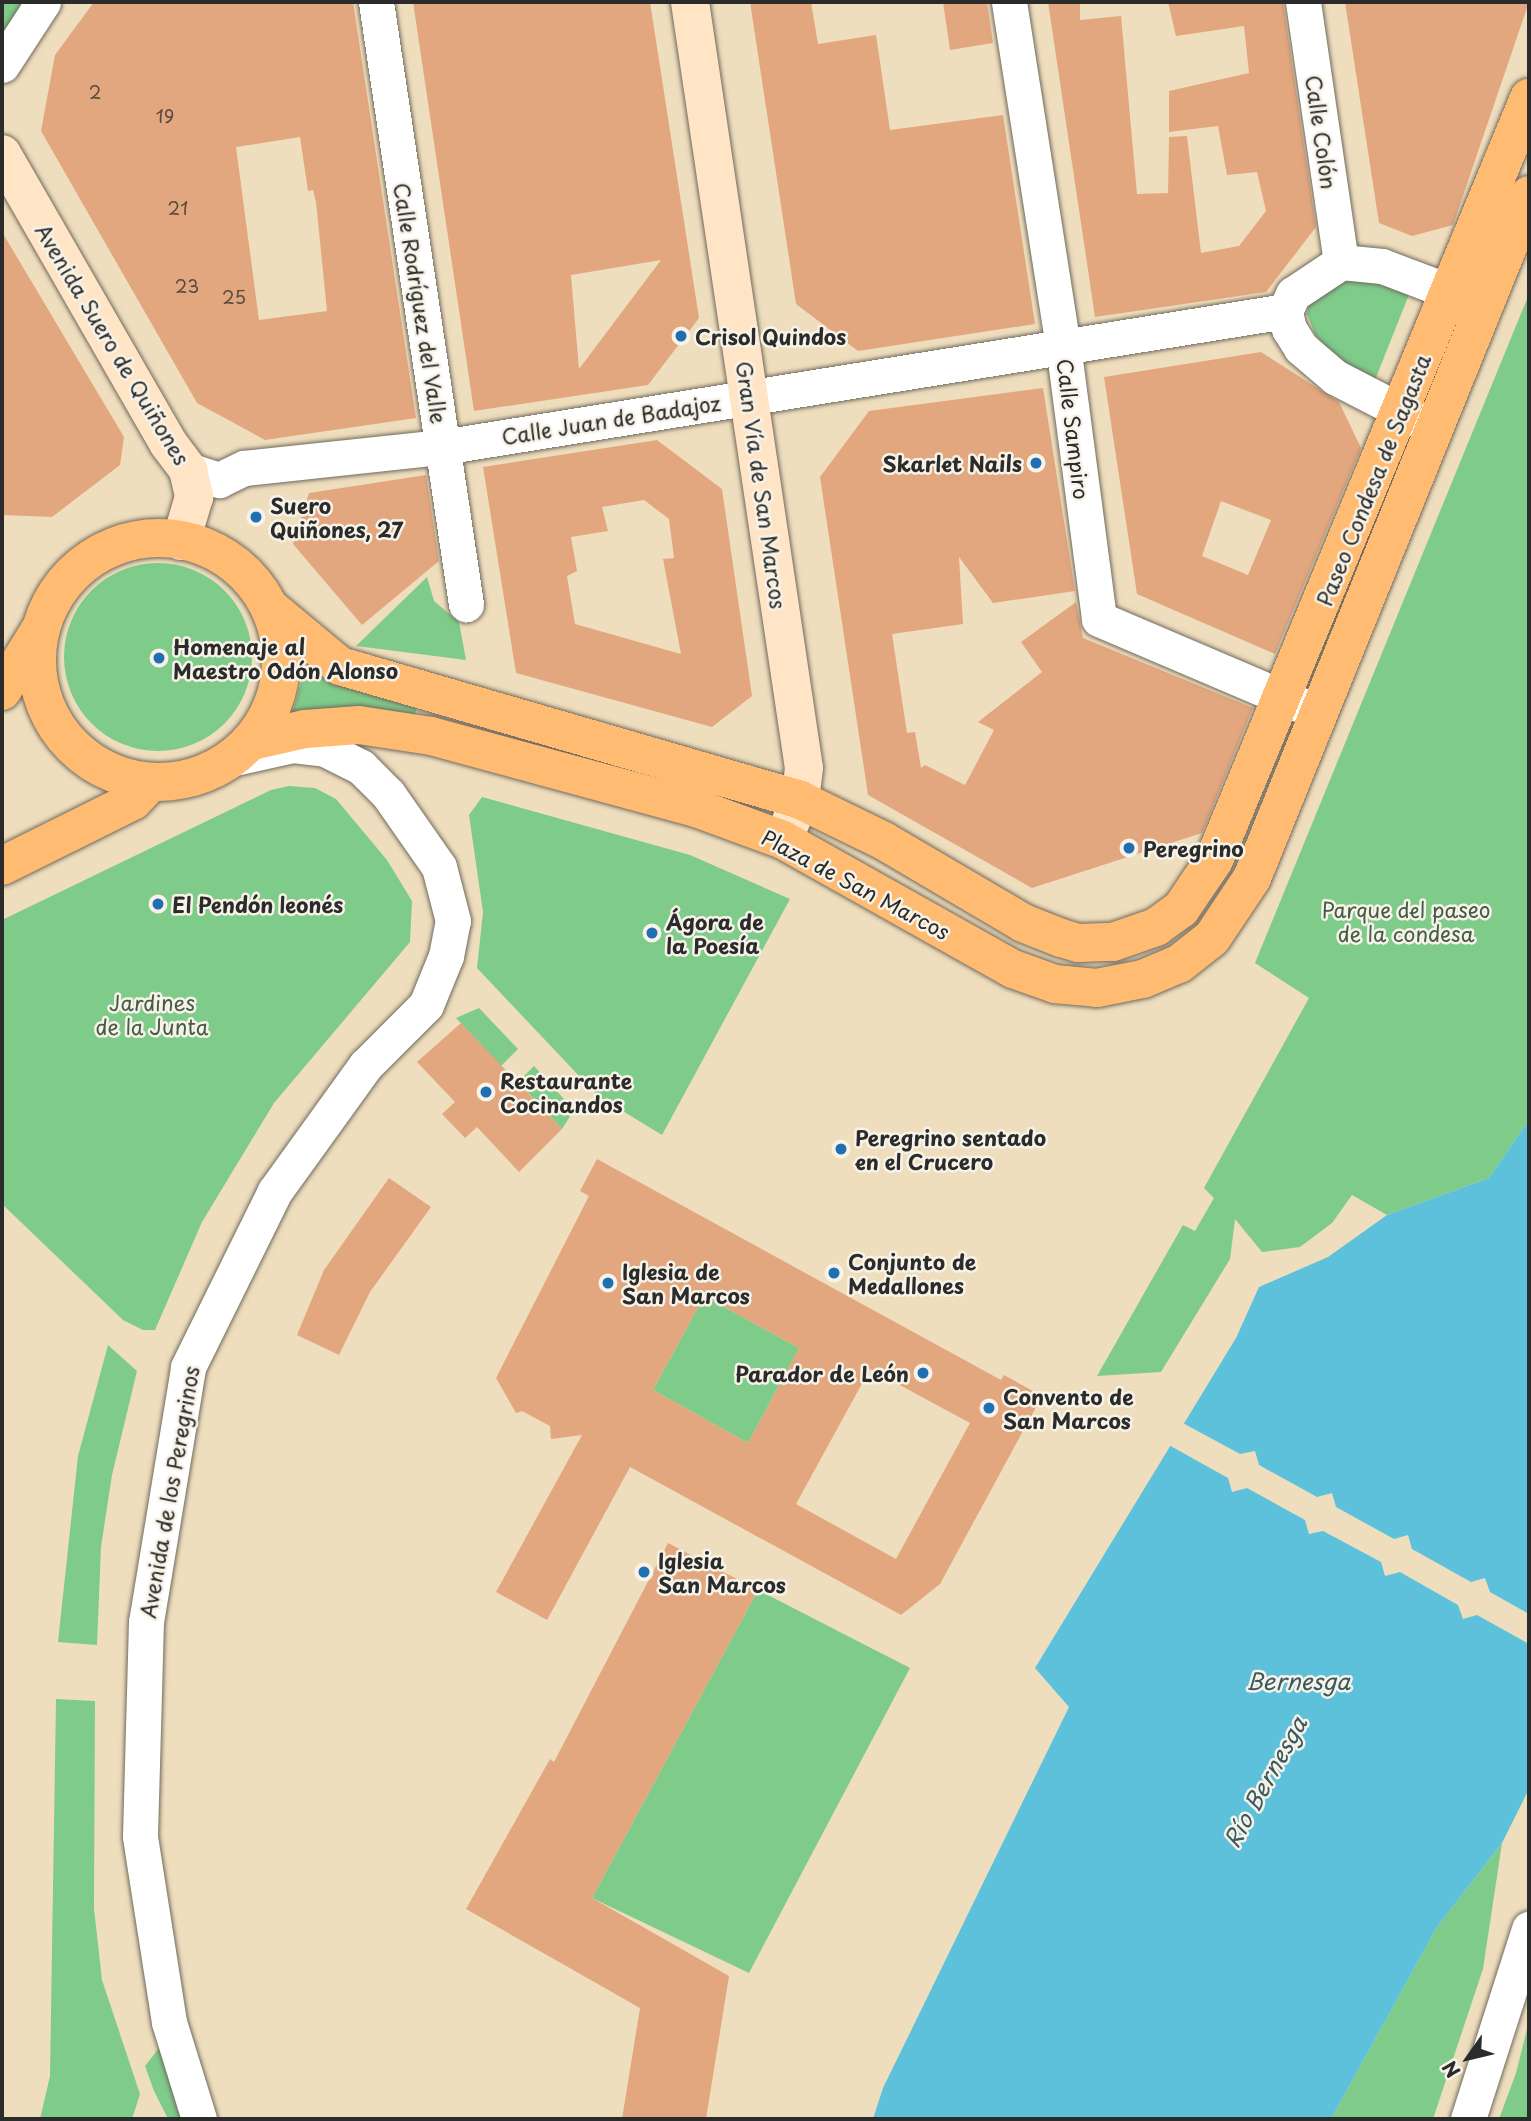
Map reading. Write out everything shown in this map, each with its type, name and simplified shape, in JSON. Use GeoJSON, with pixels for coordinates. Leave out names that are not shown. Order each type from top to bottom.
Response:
{"type":"FeatureCollection","features":[{"type":"Feature","properties":{"kind":"main road","name":"Paseo Condesa de Sagasta"},"geometry":{"type":"LineString","coordinates":[[1252,878],[1320,713],[1417,420],[1466,298],[1529,98]]}},
{"type":"Feature","properties":{"kind":"main road","name":"Paseo Condesa de Sagasta"},"geometry":{"type":"LineString","coordinates":[[1466,298],[1529,195]]}},
{"type":"Feature","properties":{"kind":"main road","name":"Paseo Condesa de Sagasta"},"geometry":{"type":"LineString","coordinates":[[1214,860],[1284,697],[1417,420]]}},
{"type":"Feature","properties":{"kind":"main road"},"geometry":{"type":"LineString","coordinates":[[2,691],[39,631],[49,604],[84,563],[138,540],[184,542],[230,559],[256,584],[274,611],[279,680],[270,712],[241,750],[180,780],[151,782],[115,776],[82,757],[56,727],[41,693],[39,631]]}},
{"type":"Feature","properties":{"kind":"main road","name":"Plaza de San Marcos"},"geometry":{"type":"LineString","coordinates":[[274,611],[340,666],[800,800],[884,841],[1023,923],[1078,943],[1113,942],[1156,927],[1181,909],[1214,860]]}},
{"type":"Feature","properties":{"kind":"main road","name":"Plaza de San Marcos"},"geometry":{"type":"LineString","coordinates":[[241,750],[305,729],[359,725],[431,737],[696,808],[783,840],[1013,970],[1055,984],[1097,988],[1143,979],[1179,964],[1212,938],[1252,878]]}},
{"type":"Feature","properties":{"kind":"main road"},"geometry":{"type":"LineString","coordinates":[[2,866],[133,801],[151,782]]}},
{"type":"Feature","properties":{"kind":"street"},"geometry":{"type":"LineString","coordinates":[[2,65],[43,2]]}},
{"type":"Feature","properties":{"kind":"street","name":"Calle Rodríguez del Valle"},"geometry":{"type":"LineString","coordinates":[[376,2],[466,604]]}},
{"type":"Feature","properties":{"kind":"street","name":"Gran Vía de San Marcos"},"geometry":{"type":"LineString","coordinates":[[690,2],[804,768],[800,800],[783,840]]}},
{"type":"Feature","properties":{"kind":"street","name":"Calle Sampiro"},"geometry":{"type":"LineString","coordinates":[[1009,2],[1063,345],[1099,620],[1320,713]]}},
{"type":"Feature","properties":{"kind":"street","name":"Calle Colón"},"geometry":{"type":"LineString","coordinates":[[1303,2],[1341,261]]}},
{"type":"Feature","properties":{"kind":"street","name":"Avenida Suero de Quiñones"},"geometry":{"type":"LineString","coordinates":[[2,155],[204,475],[194,497],[184,542]]}},
{"type":"Feature","properties":{"kind":"street"},"geometry":{"type":"LineString","coordinates":[[1417,420],[1335,377],[1301,348],[1289,329],[1285,311],[1293,294],[1341,261],[1382,267],[1466,298]]}},
{"type":"Feature","properties":{"kind":"street","name":"Calle Juan de Badajoz"},"geometry":{"type":"LineString","coordinates":[[204,475],[244,468],[442,447],[1285,311]]}},
{"type":"Feature","properties":{"kind":"street","name":"Avenida de los Peregrinos"},"geometry":{"type":"LineString","coordinates":[[199,2119],[169,2022],[140,1836],[146,1622],[188,1367],[275,1191],[366,1065],[426,1005],[446,956],[453,921],[439,867],[388,794],[361,767],[308,746],[241,750]]}},
{"type":"Feature","properties":{"kind":"street"},"geometry":{"type":"LineString","coordinates":[[1468,2119],[1529,1929]]}},
{"type":"Feature","properties":{"kind":"green space"},"geometry":{"type":"Polygon","coordinates":[[[2,2],[24,2],[2,39],[2,2]]]}},
{"type":"Feature","properties":{"kind":"green space"},"geometry":{"type":"Polygon","coordinates":[[[1352,269],[1410,292],[1375,380],[1336,360],[1315,334],[1307,314],[1309,297],[1352,269]]]}},
{"type":"Feature","properties":{"kind":"green space","name":"Parque del paseo de la condesa"},"geometry":{"type":"Polygon","coordinates":[[[1529,294],[1529,1120],[1489,1178],[1387,1215],[1352,1195],[1332,1223],[1300,1247],[1262,1252],[1235,1219],[1230,1259],[1161,1372],[1097,1376],[1183,1225],[1195,1231],[1214,1198],[1204,1188],[1309,998],[1255,963],[1529,294]]]}},
{"type":"Feature","properties":{"kind":"green space"},"geometry":{"type":"Polygon","coordinates":[[[158,563],[194,570],[224,591],[245,621],[252,657],[245,693],[224,723],[194,744],[158,751],[122,744],[92,723],[71,693],[64,657],[71,621],[92,591],[122,570],[158,563]]]}},
{"type":"Feature","properties":{"kind":"green space"},"geometry":{"type":"Polygon","coordinates":[[[427,577],[434,601],[459,622],[466,660],[356,646],[427,577]]]}},
{"type":"Feature","properties":{"kind":"green space"},"geometry":{"type":"Polygon","coordinates":[[[305,669],[350,688],[417,702],[415,717],[292,714],[305,669]]]}},
{"type":"Feature","properties":{"kind":"green space","name":"Jardines de la Junta"},"geometry":{"type":"Polygon","coordinates":[[[289,786],[315,788],[336,799],[387,860],[412,901],[410,942],[274,1103],[202,1222],[155,1330],[143,1330],[123,1320],[2,1204],[2,920],[271,790],[289,786]]]}},
{"type":"Feature","properties":{"kind":"green space"},"geometry":{"type":"Polygon","coordinates":[[[482,797],[690,855],[790,899],[662,1135],[598,1096],[477,968],[483,912],[469,815],[482,797]]]}},
{"type":"Feature","properties":{"kind":"green space"},"geometry":{"type":"Polygon","coordinates":[[[479,1008],[518,1049],[501,1066],[456,1018],[479,1008]]]}},
{"type":"Feature","properties":{"kind":"green space"},"geometry":{"type":"Polygon","coordinates":[[[534,1066],[574,1110],[562,1129],[518,1082],[534,1066]]]}},
{"type":"Feature","properties":{"kind":"green space"},"geometry":{"type":"Polygon","coordinates":[[[704,1296],[799,1348],[748,1443],[653,1390],[704,1296]]]}},
{"type":"Feature","properties":{"kind":"green space"},"geometry":{"type":"Polygon","coordinates":[[[108,1345],[137,1371],[112,1475],[101,1547],[97,1645],[58,1642],[78,1456],[108,1345]]]}},
{"type":"Feature","properties":{"kind":"green space"},"geometry":{"type":"Polygon","coordinates":[[[758,1590],[910,1668],[749,1973],[592,1898],[758,1590]]]}},
{"type":"Feature","properties":{"kind":"green space"},"geometry":{"type":"Polygon","coordinates":[[[56,1699],[95,1701],[94,1909],[102,1980],[140,2094],[132,2119],[40,2119],[50,2076],[56,1699]]]}},
{"type":"Feature","properties":{"kind":"green space"},"geometry":{"type":"Polygon","coordinates":[[[1502,1843],[1483,1969],[1433,2119],[1331,2119],[1437,1927],[1502,1843]]]}},
{"type":"Feature","properties":{"kind":"green space"},"geometry":{"type":"Polygon","coordinates":[[[1529,2021],[1529,2119],[1499,2119],[1516,2073],[1529,2021]]]}},
{"type":"Feature","properties":{"kind":"green space"},"geometry":{"type":"Polygon","coordinates":[[[159,2048],[187,2119],[167,2117],[154,2091],[145,2066],[159,2048]]]}},
{"type":"Feature","properties":{"kind":"water","name":"Bernesga"},"geometry":{"type":"Polygon","coordinates":[[[1529,1120],[1529,1789],[1502,1843],[1437,1927],[1331,2119],[873,2119],[883,2088],[1069,1707],[1035,1668],[1236,1338],[1259,1287],[1328,1257],[1387,1215],[1489,1178],[1529,1120]]]}},
{"type":"Feature","properties":{"kind":"pier"},"geometry":{"type":"Polygon","coordinates":[[[1181,1422],[1240,1454],[1255,1451],[1259,1465],[1317,1497],[1332,1493],[1336,1507],[1394,1539],[1408,1535],[1412,1549],[1471,1582],[1485,1578],[1490,1592],[1529,1614],[1529,1644],[1477,1615],[1463,1619],[1458,1605],[1400,1572],[1385,1576],[1381,1562],[1323,1531],[1309,1534],[1305,1520],[1247,1488],[1232,1492],[1228,1478],[1167,1444],[1181,1422]]]}},
{"type":"Feature","properties":{"kind":"building"},"geometry":{"type":"Polygon","coordinates":[[[94,2],[353,2],[416,418],[265,440],[197,403],[41,131],[55,55],[94,2]],[[300,137],[236,147],[259,320],[327,311],[316,202],[313,190],[308,191],[300,137]]]}},
{"type":"Feature","properties":{"kind":"building"},"geometry":{"type":"Polygon","coordinates":[[[413,2],[650,2],[699,318],[648,385],[474,411],[413,2]],[[661,260],[571,275],[579,369],[661,260]]]}},
{"type":"Feature","properties":{"kind":"building"},"geometry":{"type":"Polygon","coordinates":[[[750,2],[811,2],[818,44],[876,35],[890,130],[1003,115],[1035,324],[858,351],[796,304],[750,2]]]}},
{"type":"Feature","properties":{"kind":"building"},"geometry":{"type":"Polygon","coordinates":[[[943,2],[987,2],[993,43],[950,50],[943,2]]]}},
{"type":"Feature","properties":{"kind":"building"},"geometry":{"type":"Polygon","coordinates":[[[1048,2],[1080,2],[1080,20],[1121,16],[1137,194],[1168,193],[1169,137],[1187,136],[1201,253],[1239,246],[1266,211],[1257,172],[1227,175],[1218,126],[1169,132],[1169,91],[1249,73],[1244,26],[1176,36],[1168,2],[1283,2],[1316,227],[1266,292],[1095,317],[1048,2]]]}},
{"type":"Feature","properties":{"kind":"building"},"geometry":{"type":"Polygon","coordinates":[[[1345,2],[1529,2],[1453,225],[1412,236],[1379,223],[1345,2]]]}},
{"type":"Feature","properties":{"kind":"building"},"geometry":{"type":"Polygon","coordinates":[[[2,232],[124,437],[120,465],[52,517],[2,515],[2,232]]]}},
{"type":"Feature","properties":{"kind":"building"},"geometry":{"type":"Polygon","coordinates":[[[1261,352],[1339,402],[1361,448],[1275,654],[1137,594],[1104,377],[1261,352]],[[1221,501],[1202,556],[1248,575],[1271,520],[1221,501]]]}},
{"type":"Feature","properties":{"kind":"building"},"geometry":{"type":"Polygon","coordinates":[[[1043,388],[1075,591],[993,603],[959,557],[963,624],[892,634],[907,733],[915,732],[921,768],[925,765],[965,785],[994,730],[978,722],[1042,672],[1021,642],[1076,602],[1083,638],[1253,708],[1202,833],[1032,888],[868,795],[820,477],[869,411],[1043,388]]]}},
{"type":"Feature","properties":{"kind":"building"},"geometry":{"type":"Polygon","coordinates":[[[657,440],[722,489],[752,696],[712,727],[516,673],[483,467],[657,440]],[[644,500],[602,507],[608,531],[571,537],[577,571],[567,576],[575,624],[681,654],[663,559],[674,558],[669,519],[644,500]]]}},
{"type":"Feature","properties":{"kind":"building"},"geometry":{"type":"Polygon","coordinates":[[[426,475],[439,561],[362,625],[293,544],[309,493],[426,475]]]}},
{"type":"Feature","properties":{"kind":"building","name":"Restaurante Cocinandos"},"geometry":{"type":"Polygon","coordinates":[[[461,1023],[562,1129],[519,1172],[477,1127],[465,1138],[442,1114],[455,1102],[417,1062],[461,1023]]]}},
{"type":"Feature","properties":{"kind":"building","name":"Convento de San Marcos"},"geometry":{"type":"Polygon","coordinates":[[[597,1159],[1001,1380],[1004,1375],[1042,1396],[940,1584],[901,1615],[630,1467],[547,1620],[496,1592],[582,1435],[551,1439],[550,1426],[522,1411],[516,1413],[496,1378],[589,1196],[580,1191],[597,1159]],[[704,1296],[653,1390],[748,1443],[799,1348],[704,1296]],[[870,1369],[796,1504],[896,1559],[970,1423],[870,1369]]]}},
{"type":"Feature","properties":{"kind":"building"},"geometry":{"type":"Polygon","coordinates":[[[389,1178],[431,1207],[370,1292],[339,1355],[297,1335],[324,1270],[389,1178]]]}},
{"type":"Feature","properties":{"kind":"building"},"geometry":{"type":"Polygon","coordinates":[[[668,1543],[758,1590],[592,1898],[729,1976],[706,2119],[622,2119],[640,2008],[466,1909],[550,1759],[554,1762],[668,1543]]]}},
{"type":"Feature","properties":{"kind":"place","name":"Crisol Quindos"},"geometry":{"type":"Point","coordinates":[681,336]}},
{"type":"Feature","properties":{"kind":"place","name":"Skarlet Nails"},"geometry":{"type":"Point","coordinates":[1036,463]}},
{"type":"Feature","properties":{"kind":"place","name":"Suero Quiñones, 27"},"geometry":{"type":"Point","coordinates":[256,517]}},
{"type":"Feature","properties":{"kind":"place","name":"Homenaje al Maestro Odón Alonso"},"geometry":{"type":"Point","coordinates":[159,658]}},
{"type":"Feature","properties":{"kind":"place","name":"Peregrino"},"geometry":{"type":"Point","coordinates":[1129,848]}},
{"type":"Feature","properties":{"kind":"place","name":"El Pendón leonés"},"geometry":{"type":"Point","coordinates":[158,904]}},
{"type":"Feature","properties":{"kind":"place","name":"Ágora de la Poesía"},"geometry":{"type":"Point","coordinates":[652,933]}},
{"type":"Feature","properties":{"kind":"place","name":"Restaurante Cocinandos"},"geometry":{"type":"Point","coordinates":[486,1092]}},
{"type":"Feature","properties":{"kind":"place","name":"Peregrino sentado en el Crucero"},"geometry":{"type":"Point","coordinates":[841,1149]}},
{"type":"Feature","properties":{"kind":"place","name":"Conjunto de Medallones"},"geometry":{"type":"Point","coordinates":[834,1273]}},
{"type":"Feature","properties":{"kind":"place","name":"Iglesia de San Marcos"},"geometry":{"type":"Point","coordinates":[608,1283]}},
{"type":"Feature","properties":{"kind":"place","name":"Parador de León"},"geometry":{"type":"Point","coordinates":[923,1373]}},
{"type":"Feature","properties":{"kind":"place","name":"Convento de San Marcos"},"geometry":{"type":"Point","coordinates":[989,1408]}},
{"type":"Feature","properties":{"kind":"place","name":"Iglesia San Marcos"},"geometry":{"type":"Point","coordinates":[644,1572]}},
{"type":"Feature","properties":{"kind":"water label","name":"Río Bernesga"},"geometry":{"type":"Point","coordinates":[1265,1782]}}]}
